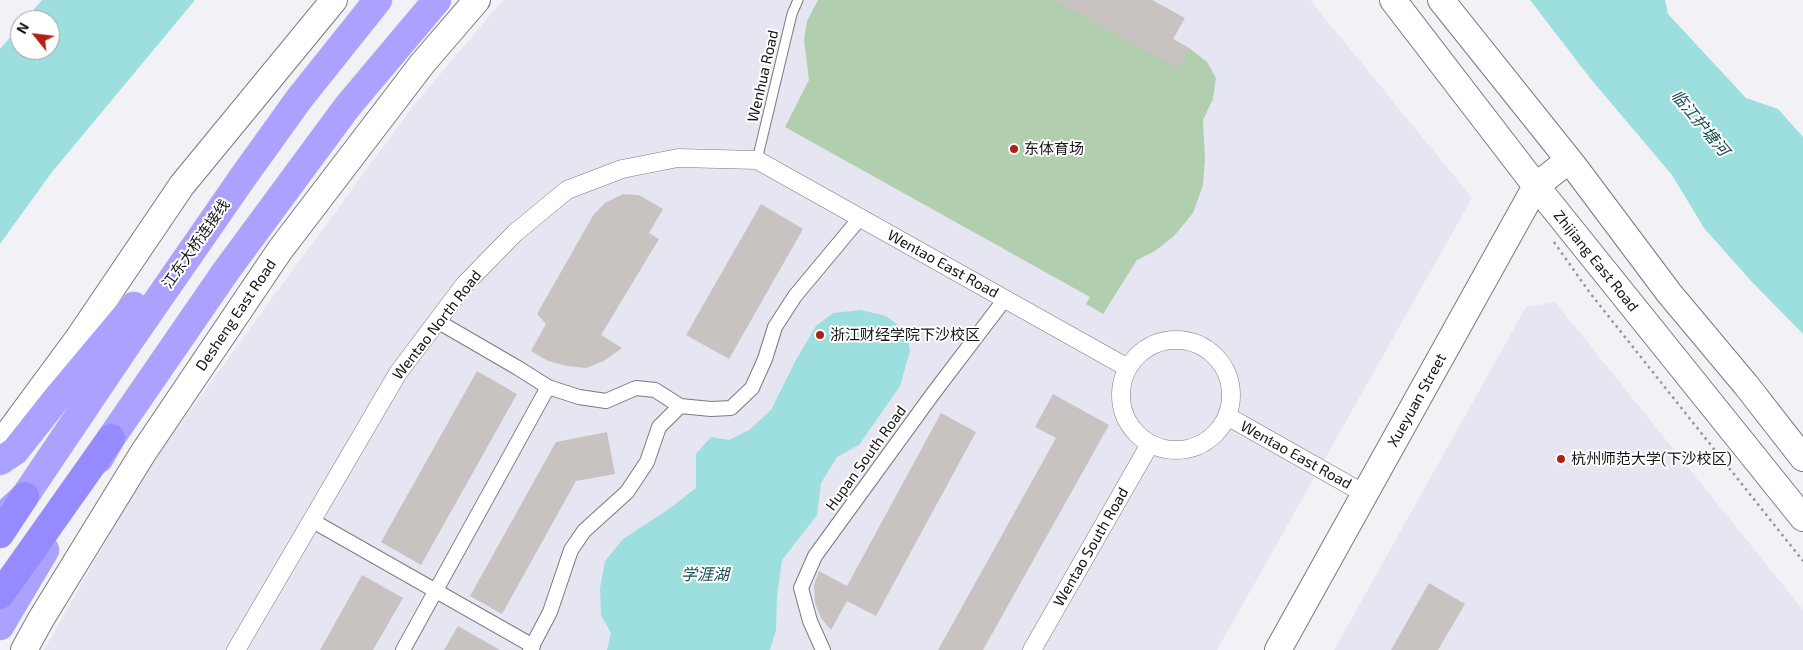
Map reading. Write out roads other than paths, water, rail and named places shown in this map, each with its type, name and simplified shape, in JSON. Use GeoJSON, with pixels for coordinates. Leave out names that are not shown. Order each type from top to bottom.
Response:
{"type":"FeatureCollection","features":[{"type":"Feature","properties":{"kind":"highway","name":"江东大桥连接线"},"geometry":{"type":"LineString","coordinates":[[0,534],[242,177],[299,98],[378,0]]}},
{"type":"Feature","properties":{"kind":"highway"},"geometry":{"type":"LineString","coordinates":[[0,595],[226,271],[347,107],[437,0]]}},
{"type":"Feature","properties":{"kind":"highway"},"geometry":{"type":"LineString","coordinates":[[0,461],[15,451],[151,286],[193,250]]}},
{"type":"Feature","properties":{"kind":"highway"},"geometry":{"type":"LineString","coordinates":[[0,626],[111,438]]}},
{"type":"Feature","properties":{"kind":"highway","name":"江东大桥连接线"},"geometry":{"type":"LineString","coordinates":[[0,519],[25,496]]}},
{"type":"Feature","properties":{"kind":"main road"},"geometry":{"type":"LineString","coordinates":[[0,442],[77,340],[182,185],[334,0]]}},
{"type":"Feature","properties":{"kind":"main road","name":"Desheng East Road"},"geometry":{"type":"LineString","coordinates":[[24,650],[143,453],[280,250],[422,64],[477,0]]}},
{"type":"Feature","properties":{"kind":"main road","name":"Zhijiang East Road"},"geometry":{"type":"LineString","coordinates":[[1393,0],[1542,199],[1803,518]]}},
{"type":"Feature","properties":{"kind":"main road"},"geometry":{"type":"LineString","coordinates":[[1441,0],[1574,166],[1669,293],[1746,385],[1803,458]]}},
{"type":"Feature","properties":{"kind":"main road","name":"Xueyuan Street"},"geometry":{"type":"LineString","coordinates":[[1278,650],[1365,494],[1542,199],[1574,166]]}},
{"type":"Feature","properties":{"kind":"main road"},"geometry":{"type":"LineString","coordinates":[[1295,650],[1542,199]]}},
{"type":"Feature","properties":{"kind":"street","name":"Wentao North Road"},"geometry":{"type":"LineString","coordinates":[[236,650],[398,373],[465,284],[515,232],[567,190],[622,169],[678,158],[757,160]]}},
{"type":"Feature","properties":{"kind":"street","name":"Wentao East Road"},"geometry":{"type":"LineString","coordinates":[[757,160],[1128,368]]}},
{"type":"Feature","properties":{"kind":"street"},"geometry":{"type":"LineString","coordinates":[[437,321],[548,387],[579,397],[606,402],[636,388],[655,390],[680,406],[711,410],[730,408],[752,388],[776,327],[795,296],[860,218]]}},
{"type":"Feature","properties":{"kind":"street","name":"Hupan South Road"},"geometry":{"type":"LineString","coordinates":[[823,650],[810,621],[801,588],[815,556],[932,395],[1005,299]]}},
{"type":"Feature","properties":{"kind":"street"},"geometry":{"type":"LineString","coordinates":[[1174,340],[1192,342],[1209,350],[1222,363],[1230,380],[1232,398],[1227,416],[1218,432],[1203,444],[1186,450],[1167,450],[1150,444],[1136,433],[1126,418],[1122,402],[1122,384],[1128,368],[1140,354],[1156,344],[1174,340]]}},
{"type":"Feature","properties":{"kind":"street"},"geometry":{"type":"LineString","coordinates":[[403,650],[548,387]]}},
{"type":"Feature","properties":{"kind":"street"},"geometry":{"type":"LineString","coordinates":[[311,520],[436,590],[531,648],[550,612],[571,550],[584,531],[627,492],[647,462],[659,427],[680,406]]}},
{"type":"Feature","properties":{"kind":"street","name":"Wentao East Road"},"geometry":{"type":"LineString","coordinates":[[1227,416],[1365,494]]}},
{"type":"Feature","properties":{"kind":"street","name":"Wentao South Road"},"geometry":{"type":"LineString","coordinates":[[1032,650],[1150,444]]}},
{"type":"Feature","properties":{"kind":"lane","name":"Wenhua Road"},"geometry":{"type":"LineString","coordinates":[[757,160],[792,14],[798,0]]}},
{"type":"Feature","properties":{"kind":"water"},"geometry":{"type":"Polygon","coordinates":[[[42,0],[195,0],[52,172],[0,244],[0,49],[10,38],[10,60],[60,60],[60,10],[34,10],[42,0]]]}},
{"type":"Feature","properties":{"kind":"water","name":"临江护塘河"},"geometry":{"type":"Polygon","coordinates":[[[1530,0],[1665,0],[1668,14],[1746,98],[1778,109],[1803,137],[1803,334],[1752,282],[1704,228],[1672,175],[1590,78],[1530,0]]]}},
{"type":"Feature","properties":{"kind":"water","name":"学涯湖"},"geometry":{"type":"Polygon","coordinates":[[[861,310],[886,316],[907,332],[910,351],[900,386],[859,445],[837,457],[821,483],[817,515],[782,560],[777,596],[776,630],[770,650],[607,650],[611,633],[601,615],[600,588],[605,561],[623,539],[669,509],[696,488],[696,454],[711,437],[729,440],[749,430],[771,410],[796,360],[816,326],[833,313],[861,310]]]}},
{"type":"Feature","properties":{"kind":"place","name":"东体育场"},"geometry":{"type":"Point","coordinates":[1014,149]}},
{"type":"Feature","properties":{"kind":"place","name":"浙江财经学院下沙校区"},"geometry":{"type":"Point","coordinates":[820,335]}},
{"type":"Feature","properties":{"kind":"place","name":"杭州师范大学(下沙校区)"},"geometry":{"type":"Point","coordinates":[1561,459]}}]}
